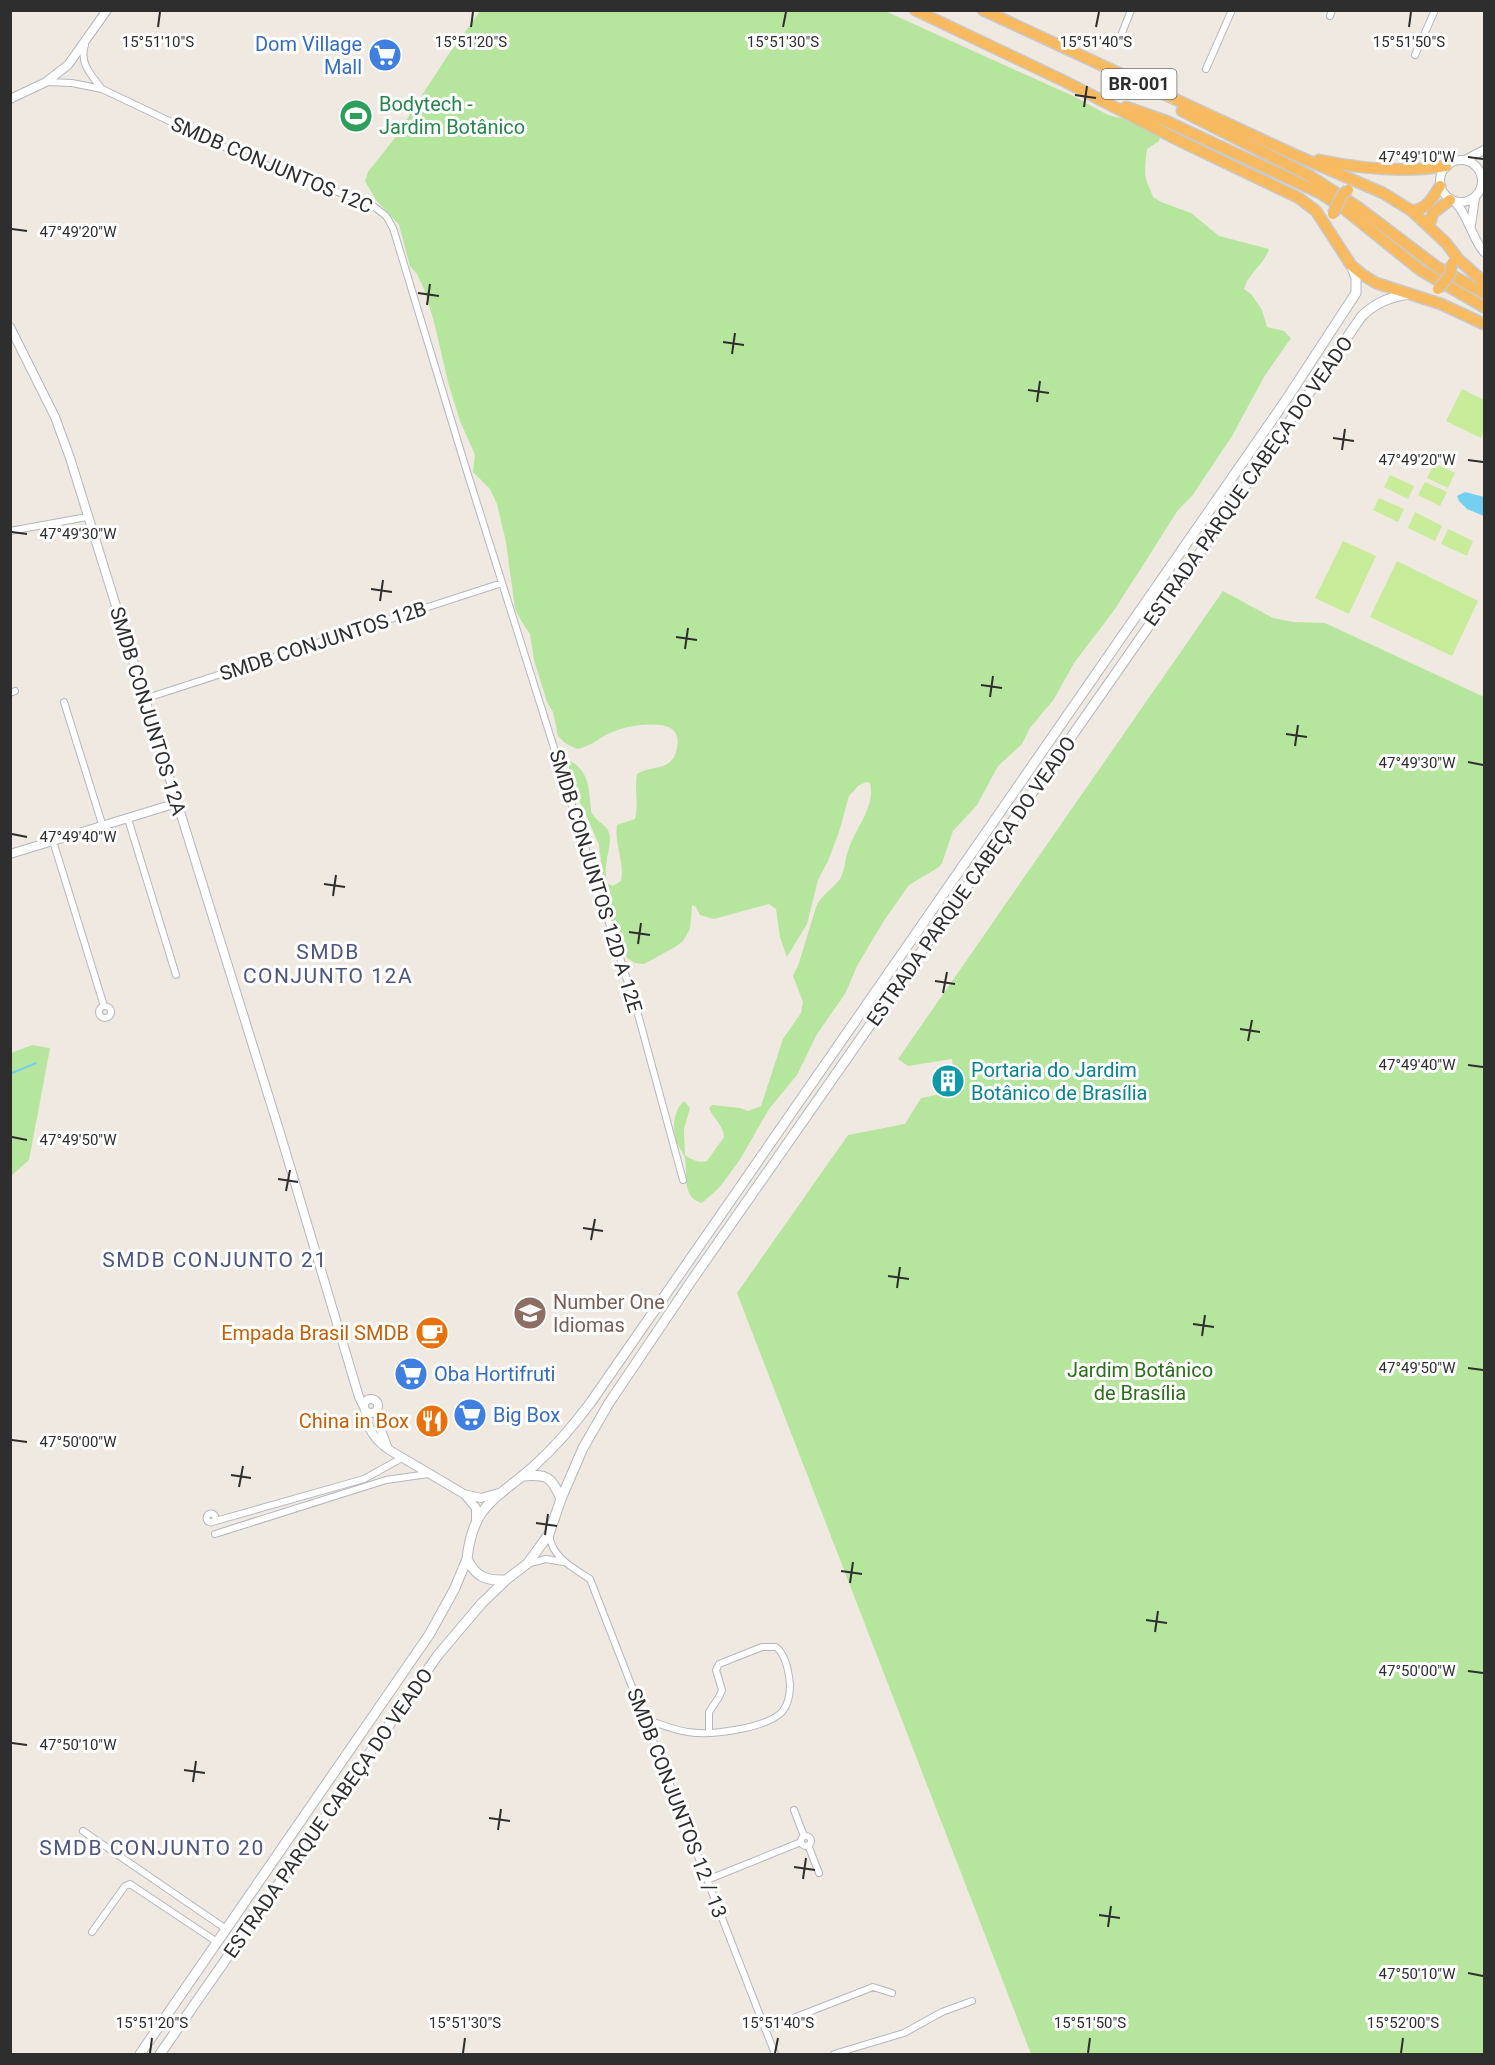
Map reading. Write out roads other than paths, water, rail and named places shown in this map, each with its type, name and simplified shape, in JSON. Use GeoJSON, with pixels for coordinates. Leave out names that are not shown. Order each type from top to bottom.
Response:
{"type":"FeatureCollection","features":[{"type":"Feature","properties":{"kind":"highway","name":"BR-001"},"geometry":{"type":"LineString","coordinates":[[915,10],[1299,198],[1316,211],[1351,265],[1376,283],[1441,304],[1485,324]]}},
{"type":"Feature","properties":{"kind":"highway","name":"BR-001"},"geometry":{"type":"LineString","coordinates":[[983,10],[1295,155],[1383,193],[1412,211],[1446,243],[1459,260],[1485,282]]}},
{"type":"Feature","properties":{"kind":"highway"},"geometry":{"type":"LineString","coordinates":[[1095,63],[1147,94],[1310,176],[1359,208],[1437,267],[1485,293]]}},
{"type":"Feature","properties":{"kind":"highway"},"geometry":{"type":"LineString","coordinates":[[1092,95],[1166,121],[1299,182],[1343,208],[1420,270],[1485,307]]}},
{"type":"Feature","properties":{"kind":"highway"},"geometry":{"type":"LineString","coordinates":[[1295,155],[1338,164],[1405,171],[1446,166]]}},
{"type":"Feature","properties":{"kind":"highway"},"geometry":{"type":"LineString","coordinates":[[1332,234],[1333,214],[1342,195],[1348,190],[1364,185]]}},
{"type":"Feature","properties":{"kind":"highway"},"geometry":{"type":"LineString","coordinates":[[1412,211],[1424,208],[1440,186]]}},
{"type":"Feature","properties":{"kind":"highway"},"geometry":{"type":"LineString","coordinates":[[1429,226],[1433,213],[1452,201]]}},
{"type":"Feature","properties":{"kind":"highway"},"geometry":{"type":"LineString","coordinates":[[1412,294],[1438,289],[1450,275],[1452,263],[1446,243]]}},
{"type":"Feature","properties":{"kind":"main road","name":"ESTRADA PARQUE CABEÇA DO VEADO"},"geometry":{"type":"LineString","coordinates":[[523,1476],[557,1444],[591,1402],[1348,308],[1356,293],[1356,278],[1351,265]]}},
{"type":"Feature","properties":{"kind":"main road","name":"ESTRADA PARQUE CABEÇA DO VEADO"},"geometry":{"type":"LineString","coordinates":[[561,1499],[595,1426],[641,1356],[1360,317],[1384,300],[1412,294]]}},
{"type":"Feature","properties":{"kind":"main road"},"geometry":{"type":"LineString","coordinates":[[1154,591],[1167,599]]}},
{"type":"Feature","properties":{"kind":"main road"},"geometry":{"type":"LineString","coordinates":[[1145,603],[1158,612]]}},
{"type":"Feature","properties":{"kind":"main road"},"geometry":{"type":"LineString","coordinates":[[542,1475],[548,1478],[553,1482],[561,1499],[549,1534],[528,1563],[506,1580],[486,1580],[478,1576],[467,1559],[476,1523],[499,1492],[523,1476],[542,1475]]}},
{"type":"Feature","properties":{"kind":"main road","name":"ESTRADA PARQUE CABEÇA DO VEADO"},"geometry":{"type":"LineString","coordinates":[[140,2055],[429,1635],[467,1559]]}},
{"type":"Feature","properties":{"kind":"main road","name":"ESTRADA PARQUE CABEÇA DO VEADO"},"geometry":{"type":"LineString","coordinates":[[160,2055],[438,1655],[460,1626],[506,1580]]}},
{"type":"Feature","properties":{"kind":"street"},"geometry":{"type":"LineString","coordinates":[[10,99],[46,81],[68,65],[107,10]]}},
{"type":"Feature","properties":{"kind":"street"},"geometry":{"type":"LineString","coordinates":[[1122,33],[1131,10]]}},
{"type":"Feature","properties":{"kind":"street"},"geometry":{"type":"LineString","coordinates":[[1206,69],[1232,10]]}},
{"type":"Feature","properties":{"kind":"street"},"geometry":{"type":"LineString","coordinates":[[1415,55],[1435,10]]}},
{"type":"Feature","properties":{"kind":"street","name":"SMDB CONJUNTOS 12C"},"geometry":{"type":"LineString","coordinates":[[86,41],[82,56],[85,66],[102,90]]}},
{"type":"Feature","properties":{"kind":"street","name":"SMDB CONJUNTOS 12C"},"geometry":{"type":"LineString","coordinates":[[46,81],[72,83],[102,90],[243,156],[372,204],[386,216],[393,228],[405,264],[502,583]]}},
{"type":"Feature","properties":{"kind":"street"},"geometry":{"type":"LineString","coordinates":[[1465,160],[1485,150]]}},
{"type":"Feature","properties":{"kind":"street"},"geometry":{"type":"LineString","coordinates":[[1482,176],[1476,165],[1465,160],[1457,160],[1446,166],[1440,177],[1440,186],[1443,194],[1465,213],[1471,229],[1485,252]]}},
{"type":"Feature","properties":{"kind":"street"},"geometry":{"type":"LineString","coordinates":[[1471,229],[1475,198],[1480,191],[1485,161]]}},
{"type":"Feature","properties":{"kind":"street"},"geometry":{"type":"LineString","coordinates":[[1452,201],[1466,202],[1475,198]]}},
{"type":"Feature","properties":{"kind":"street","name":"SMDB CONJUNTOS 12A"},"geometry":{"type":"LineString","coordinates":[[10,327],[55,417],[70,458],[372,1434],[383,1447],[464,1494]]}},
{"type":"Feature","properties":{"kind":"street"},"geometry":{"type":"LineString","coordinates":[[10,531],[87,517]]}},
{"type":"Feature","properties":{"kind":"street","name":"SMDB CONJUNTOS 12B"},"geometry":{"type":"LineString","coordinates":[[144,699],[502,583]]}},
{"type":"Feature","properties":{"kind":"street","name":"SMDB CONJUNTOS 12D A 12E"},"geometry":{"type":"LineString","coordinates":[[502,583],[639,1018],[683,1180]]}},
{"type":"Feature","properties":{"kind":"street"},"geometry":{"type":"LineString","coordinates":[[64,702],[103,826]]}},
{"type":"Feature","properties":{"kind":"street"},"geometry":{"type":"LineString","coordinates":[[10,854],[177,803]]}},
{"type":"Feature","properties":{"kind":"street"},"geometry":{"type":"LineString","coordinates":[[128,819],[176,975]]}},
{"type":"Feature","properties":{"kind":"street"},"geometry":{"type":"LineString","coordinates":[[53,841],[104,1006]]}},
{"type":"Feature","properties":{"kind":"street"},"geometry":{"type":"LineString","coordinates":[[354,1377],[371,1399],[377,1402],[382,1437],[391,1451]]}},
{"type":"Feature","properties":{"kind":"street"},"geometry":{"type":"LineString","coordinates":[[371,1399],[366,1402],[365,1408],[371,1413],[377,1410]]}},
{"type":"Feature","properties":{"kind":"street"},"geometry":{"type":"LineString","coordinates":[[224,1519],[212,1513],[206,1517],[212,1522],[224,1519],[364,1479],[402,1458]]}},
{"type":"Feature","properties":{"kind":"street"},"geometry":{"type":"LineString","coordinates":[[215,1534],[386,1480],[429,1474]]}},
{"type":"Feature","properties":{"kind":"street"},"geometry":{"type":"LineString","coordinates":[[464,1494],[481,1498],[499,1492]]}},
{"type":"Feature","properties":{"kind":"street"},"geometry":{"type":"LineString","coordinates":[[464,1494],[474,1504],[476,1523]]}},
{"type":"Feature","properties":{"kind":"street","name":"SMDB CONJUNTOS 12 / 13"},"geometry":{"type":"LineString","coordinates":[[549,1534],[552,1547],[564,1562],[590,1579],[775,2055]]}},
{"type":"Feature","properties":{"kind":"street"},"geometry":{"type":"LineString","coordinates":[[528,1563],[546,1558],[564,1562]]}},
{"type":"Feature","properties":{"kind":"street"},"geometry":{"type":"LineString","coordinates":[[644,1719],[687,1732],[709,1732],[759,1724],[773,1718],[783,1711],[790,1691],[790,1680],[783,1654],[777,1647],[768,1645],[719,1664],[716,1670],[722,1690],[709,1712],[709,1732]]}},
{"type":"Feature","properties":{"kind":"street"},"geometry":{"type":"LineString","coordinates":[[794,1810],[804,1841],[819,1873]]}},
{"type":"Feature","properties":{"kind":"street"},"geometry":{"type":"LineString","coordinates":[[83,1831],[226,1929]]}},
{"type":"Feature","properties":{"kind":"street"},"geometry":{"type":"LineString","coordinates":[[707,1880],[804,1841]]}},
{"type":"Feature","properties":{"kind":"street"},"geometry":{"type":"LineString","coordinates":[[92,1932],[125,1886],[130,1884],[217,1942]]}},
{"type":"Feature","properties":{"kind":"street"},"geometry":{"type":"LineString","coordinates":[[765,2029],[873,1987],[892,1992]]}},
{"type":"Feature","properties":{"kind":"street"},"geometry":{"type":"LineString","coordinates":[[834,2055],[904,2033],[942,2012],[972,2001]]}},
{"type":"Feature","properties":{"kind":"water"},"geometry":{"type":"Polygon","coordinates":[[[1465,492],[1484,497],[1484,516],[1467,509],[1459,501],[1457,496],[1465,492]]]}},
{"type":"Feature","properties":{"kind":"waterway"},"geometry":{"type":"LineString","coordinates":[[10,1074],[36,1063]]}},
{"type":"Feature","properties":{"kind":"place","name":"Dom Village Mall"},"geometry":{"type":"Point","coordinates":[385,55]}},
{"type":"Feature","properties":{"kind":"place","name":"Bodytech - Jardim Botânico"},"geometry":{"type":"Point","coordinates":[356,116]}},
{"type":"Feature","properties":{"kind":"place","name":"Portaria do Jardim Botânico de Brasília"},"geometry":{"type":"Point","coordinates":[948,1081]}},
{"type":"Feature","properties":{"kind":"place","name":"Number One Idiomas"},"geometry":{"type":"Point","coordinates":[530,1313]}},
{"type":"Feature","properties":{"kind":"place","name":"Empada Brasil SMDB"},"geometry":{"type":"Point","coordinates":[432,1333]}},
{"type":"Feature","properties":{"kind":"place","name":"Oba Hortifruti"},"geometry":{"type":"Point","coordinates":[411,1374]}},
{"type":"Feature","properties":{"kind":"place","name":"Big Box"},"geometry":{"type":"Point","coordinates":[470,1415]}},
{"type":"Feature","properties":{"kind":"place","name":"China in Box"},"geometry":{"type":"Point","coordinates":[432,1421]}},
{"type":"Feature","properties":{"kind":"district","name":"SMDB CONJUNTO 12A"},"geometry":{"type":"Point","coordinates":[328,964]}},
{"type":"Feature","properties":{"kind":"district","name":"SMDB CONJUNTO 21"},"geometry":{"type":"Point","coordinates":[215,1260]}},
{"type":"Feature","properties":{"kind":"district","name":"SMDB CONJUNTO 20"},"geometry":{"type":"Point","coordinates":[152,1848]}},
{"type":"Feature","properties":{"kind":"park label","name":"Jardim Botânico de Brasília"},"geometry":{"type":"Point","coordinates":[1140,1382]}}]}
